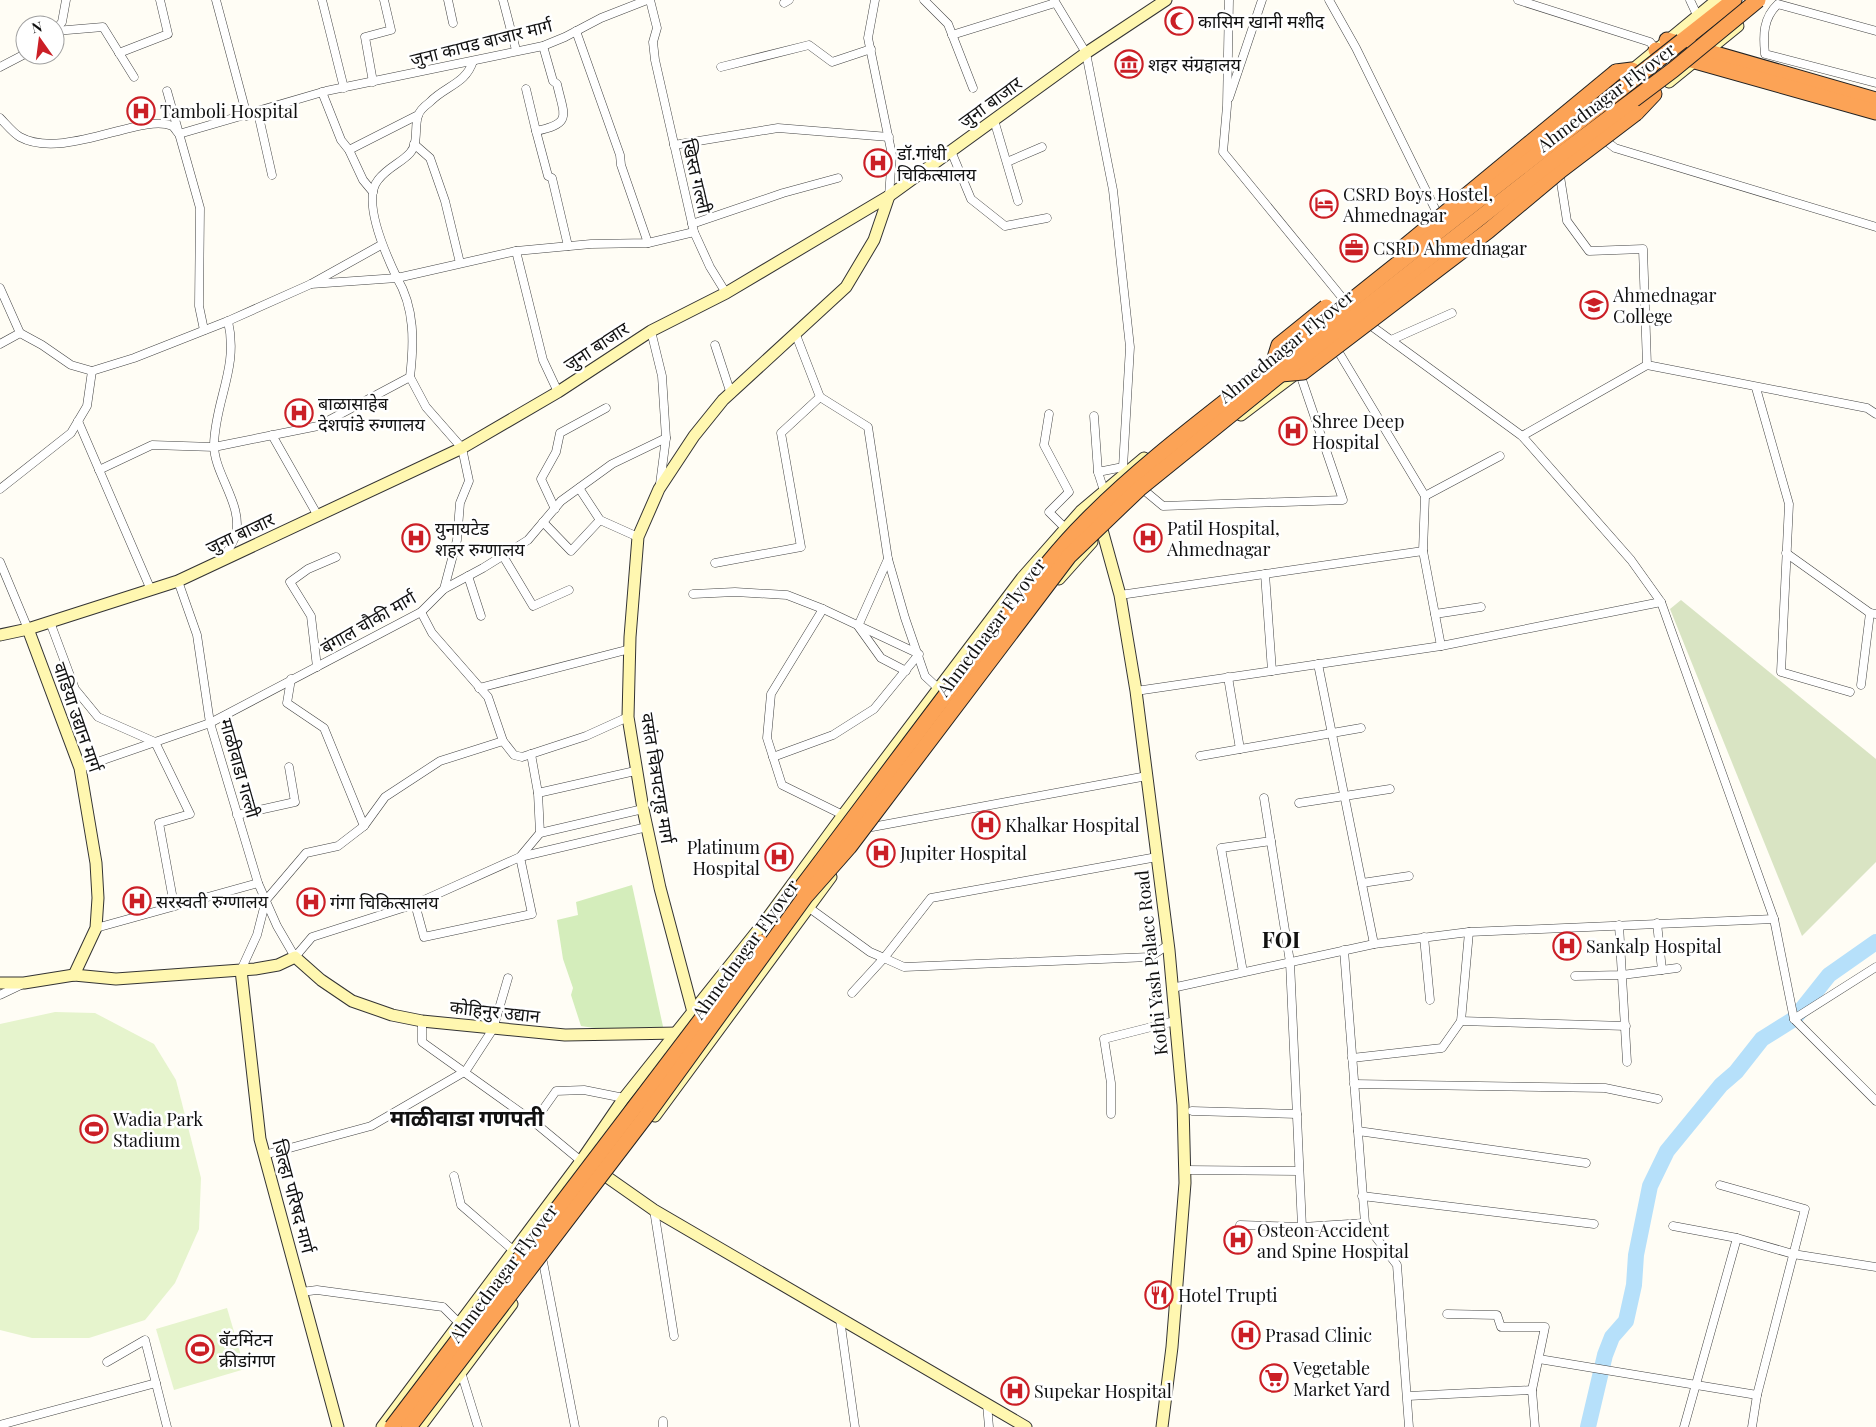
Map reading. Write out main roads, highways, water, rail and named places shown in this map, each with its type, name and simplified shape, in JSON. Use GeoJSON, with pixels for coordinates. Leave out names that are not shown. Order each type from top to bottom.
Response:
{"type":"FeatureCollection","features":[{"type":"Feature","properties":{"kind":"highway","name":"Ahmednagar Flyover"},"geometry":{"type":"LineString","coordinates":[[409,1427],[646,1116],[805,898],[849,847],[1069,556],[1138,489],[1277,368],[1664,43],[1734,0]]}},
{"type":"Feature","properties":{"kind":"highway","name":"Ahmednagar Flyover"},"geometry":{"type":"LineString","coordinates":[[392,1427],[850,824],[871,792],[1041,572],[1084,523],[1114,494],[1277,368],[1674,70],[1758,0]]}},
{"type":"Feature","properties":{"kind":"highway"},"geometry":{"type":"LineString","coordinates":[[1664,43],[1876,112]]}},
{"type":"Feature","properties":{"kind":"highway"},"geometry":{"type":"LineString","coordinates":[[1703,56],[1876,100]]}},
{"type":"Feature","properties":{"kind":"highway"},"geometry":{"type":"LineString","coordinates":[[1632,70],[1616,72],[1513,159],[1279,345],[1277,368],[1303,372],[1488,231],[1561,170],[1636,113],[1654,94]]}},
{"type":"Feature","properties":{"kind":"waterway"},"geometry":{"type":"LineString","coordinates":[[1588,1427],[1605,1355],[1612,1337],[1626,1321],[1634,1285],[1636,1255],[1650,1186],[1667,1151],[1721,1085],[1736,1072],[1762,1039],[1794,1019],[1829,975],[1876,942]]}},
{"type":"Feature","properties":{"kind":"place","name":"कासिम खानी मशीद"},"geometry":{"type":"Point","coordinates":[1179,21]}},
{"type":"Feature","properties":{"kind":"place","name":"शहर संग्रहालय"},"geometry":{"type":"Point","coordinates":[1129,64]}},
{"type":"Feature","properties":{"kind":"place","name":"Tamboli Hospital"},"geometry":{"type":"Point","coordinates":[141,111]}},
{"type":"Feature","properties":{"kind":"place","name":"डॉ.गांधी चिकित्सालय"},"geometry":{"type":"Point","coordinates":[878,163]}},
{"type":"Feature","properties":{"kind":"place","name":"CSRD Boys Hostel, Ahmednagar"},"geometry":{"type":"Point","coordinates":[1324,204]}},
{"type":"Feature","properties":{"kind":"place","name":"CSRD Ahmednagar"},"geometry":{"type":"Point","coordinates":[1354,248]}},
{"type":"Feature","properties":{"kind":"place","name":"Ahmednagar College"},"geometry":{"type":"Point","coordinates":[1594,305]}},
{"type":"Feature","properties":{"kind":"place","name":"बाळासाहेब देशपांडे रुग्णालय"},"geometry":{"type":"Point","coordinates":[299,413]}},
{"type":"Feature","properties":{"kind":"place","name":"Shree Deep Hospital"},"geometry":{"type":"Point","coordinates":[1293,431]}},
{"type":"Feature","properties":{"kind":"place","name":"युनायटेड शहर रुग्णालय"},"geometry":{"type":"Point","coordinates":[416,538]}},
{"type":"Feature","properties":{"kind":"place","name":"Patil Hospital, Ahmednagar"},"geometry":{"type":"Point","coordinates":[1148,538]}},
{"type":"Feature","properties":{"kind":"place","name":"Khalkar Hospital"},"geometry":{"type":"Point","coordinates":[986,825]}},
{"type":"Feature","properties":{"kind":"place","name":"Jupiter Hospital"},"geometry":{"type":"Point","coordinates":[881,853]}},
{"type":"Feature","properties":{"kind":"place","name":"Platinum Hospital"},"geometry":{"type":"Point","coordinates":[779,857]}},
{"type":"Feature","properties":{"kind":"place","name":"सरस्वती रुग्णालय"},"geometry":{"type":"Point","coordinates":[137,901]}},
{"type":"Feature","properties":{"kind":"place","name":"गंगा चिकित्सालय"},"geometry":{"type":"Point","coordinates":[311,902]}},
{"type":"Feature","properties":{"kind":"place","name":"Sankalp Hospital"},"geometry":{"type":"Point","coordinates":[1567,946]}},
{"type":"Feature","properties":{"kind":"place","name":"Wadia Park Stadium"},"geometry":{"type":"Point","coordinates":[94,1129]}},
{"type":"Feature","properties":{"kind":"place","name":"Osteon Accident and Spine Hospital"},"geometry":{"type":"Point","coordinates":[1238,1240]}},
{"type":"Feature","properties":{"kind":"place","name":"Hotel Trupti"},"geometry":{"type":"Point","coordinates":[1159,1295]}},
{"type":"Feature","properties":{"kind":"place","name":"Prasad Clinic"},"geometry":{"type":"Point","coordinates":[1246,1335]}},
{"type":"Feature","properties":{"kind":"place","name":"बॅटमिंटन क्रीडांगण"},"geometry":{"type":"Point","coordinates":[200,1349]}},
{"type":"Feature","properties":{"kind":"place","name":"Vegetable Market Yard"},"geometry":{"type":"Point","coordinates":[1274,1378]}},
{"type":"Feature","properties":{"kind":"place","name":"Supekar Hospital"},"geometry":{"type":"Point","coordinates":[1015,1391]}},
{"type":"Feature","properties":{"kind":"district","name":"FOI"},"geometry":{"type":"Point","coordinates":[1281,939]}},
{"type":"Feature","properties":{"kind":"district","name":"माळीवाडा गणपती"},"geometry":{"type":"Point","coordinates":[467,1117]}}]}
